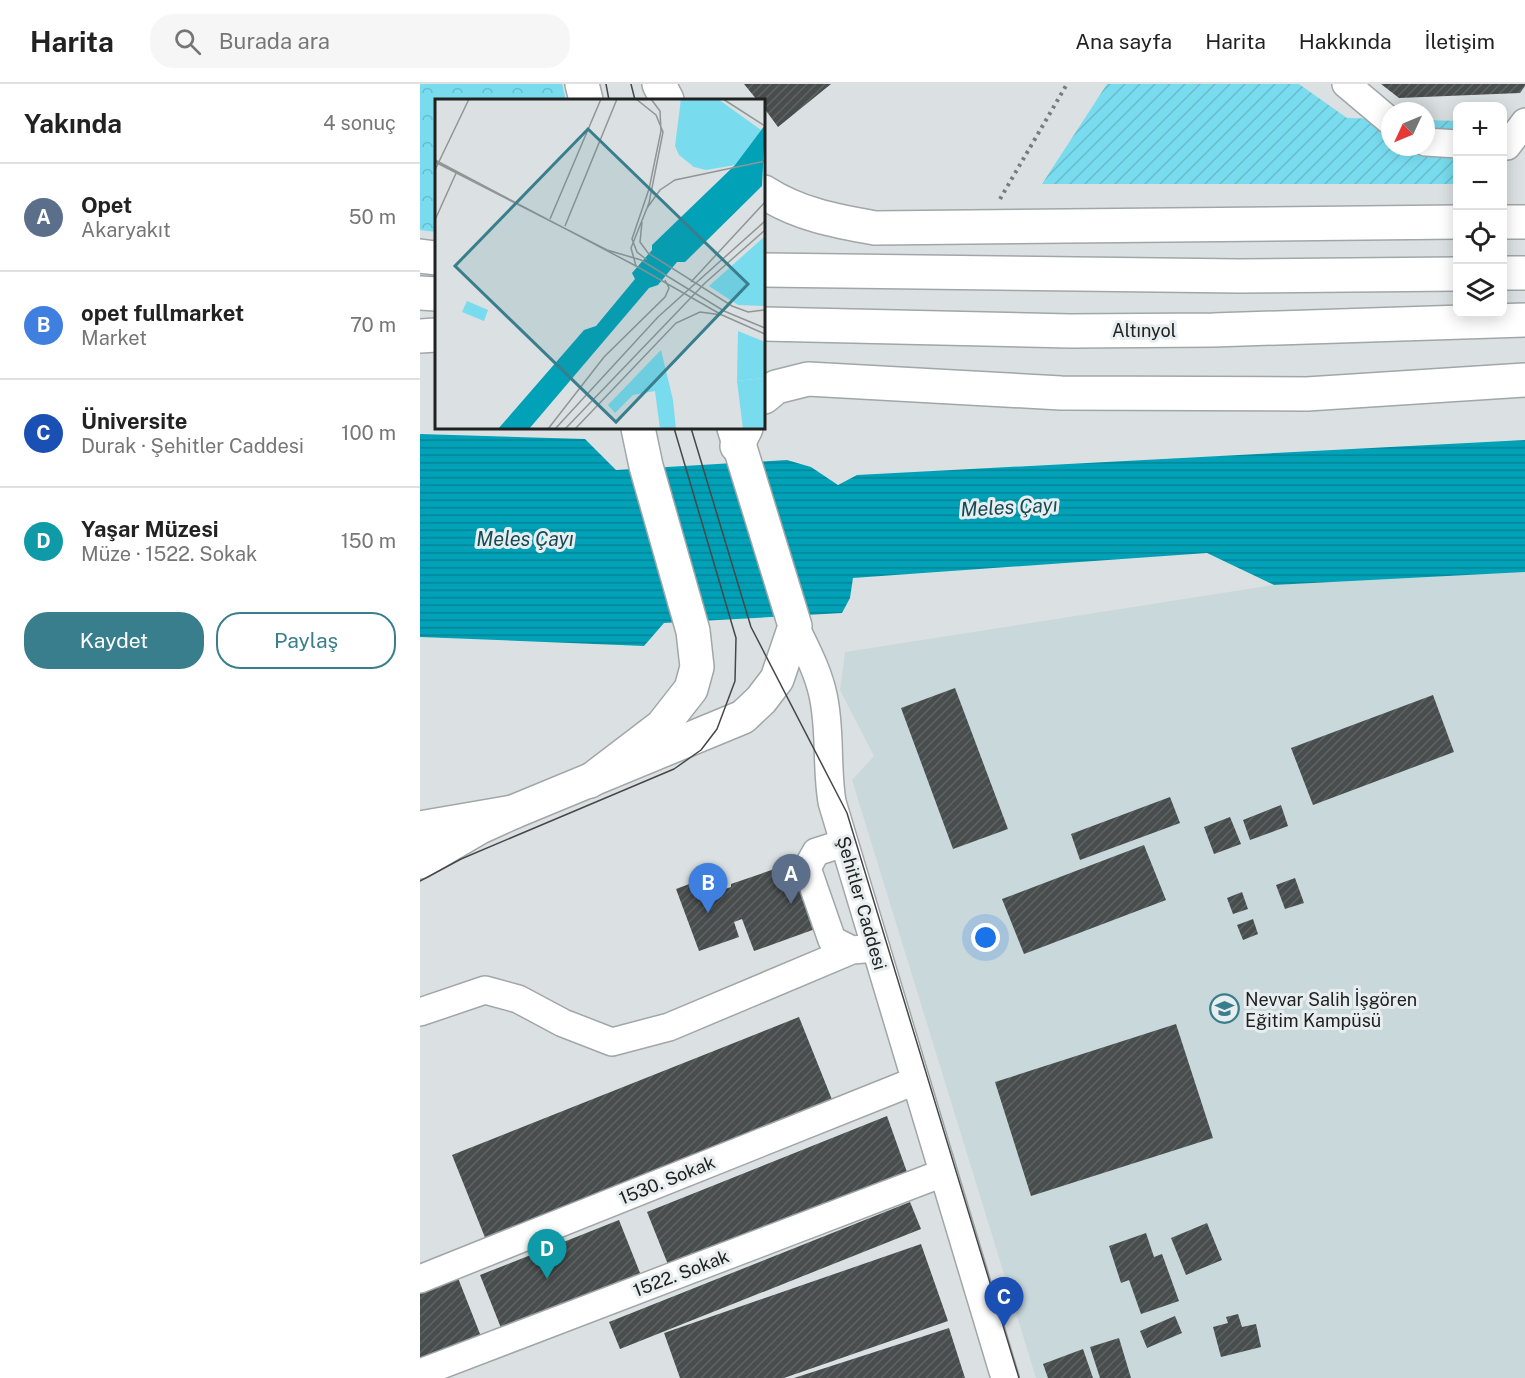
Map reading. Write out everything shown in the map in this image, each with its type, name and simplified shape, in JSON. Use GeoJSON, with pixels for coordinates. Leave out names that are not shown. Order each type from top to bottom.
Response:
{"type":"FeatureCollection","features":[{"type":"Feature","properties":{"kind":"main road"},"geometry":{"type":"LineString","coordinates":[[582,84],[586,99]]}},
{"type":"Feature","properties":{"kind":"main road"},"geometry":{"type":"LineString","coordinates":[[657,84],[659,99]]}},
{"type":"Feature","properties":{"kind":"main road"},"geometry":{"type":"LineString","coordinates":[[657,84],[666,99]]}},
{"type":"Feature","properties":{"kind":"main road"},"geometry":{"type":"LineString","coordinates":[[765,193],[786,206],[830,220],[874,228],[1453,222]]}},
{"type":"Feature","properties":{"kind":"main road"},"geometry":{"type":"LineString","coordinates":[[1507,222],[1525,222]]}},
{"type":"Feature","properties":{"kind":"main road"},"geometry":{"type":"LineString","coordinates":[[420,256],[435,258]]}},
{"type":"Feature","properties":{"kind":"main road"},"geometry":{"type":"LineString","coordinates":[[765,270],[1239,276],[1453,274]]}},
{"type":"Feature","properties":{"kind":"main road"},"geometry":{"type":"LineString","coordinates":[[1507,273],[1525,273]]}},
{"type":"Feature","properties":{"kind":"main road"},"geometry":{"type":"LineString","coordinates":[[420,293],[435,294]]}},
{"type":"Feature","properties":{"kind":"main road","name":"Altınyol"},"geometry":{"type":"LineString","coordinates":[[765,324],[1059,331],[1213,330],[1525,320]]}},
{"type":"Feature","properties":{"kind":"main road"},"geometry":{"type":"LineString","coordinates":[[420,336],[435,335]]}},
{"type":"Feature","properties":{"kind":"main road"},"geometry":{"type":"LineString","coordinates":[[765,396],[776,387],[808,379],[1061,393],[1295,394],[1525,380]]}},
{"type":"Feature","properties":{"kind":"main road"},"geometry":{"type":"LineString","coordinates":[[590,781],[662,726],[680,706],[690,689],[697,667],[693,631],[646,466],[638,429]]}},
{"type":"Feature","properties":{"kind":"main road","name":"Şehitler Caddesi"},"geometry":{"type":"LineString","coordinates":[[739,434],[795,626]]}},
{"type":"Feature","properties":{"kind":"main road"},"geometry":{"type":"LineString","coordinates":[[420,862],[480,827],[513,812],[743,717],[761,700],[777,679],[795,626]]}},
{"type":"Feature","properties":{"kind":"main road"},"geometry":{"type":"LineString","coordinates":[[420,828],[513,812]]}},
{"type":"Feature","properties":{"kind":"street"},"geometry":{"type":"LineString","coordinates":[[1346,84],[1381,113]]}},
{"type":"Feature","properties":{"kind":"street"},"geometry":{"type":"LineString","coordinates":[[1512,146],[1525,123]]}},
{"type":"Feature","properties":{"kind":"street"},"geometry":{"type":"LineString","coordinates":[[1435,143],[1453,144]]}},
{"type":"Feature","properties":{"kind":"street","name":"Şehitler Caddesi"},"geometry":{"type":"LineString","coordinates":[[795,626],[823,694],[828,737],[827,773],[832,802],[844,843],[863,949],[915,1081],[1005,1378]]}},
{"type":"Feature","properties":{"kind":"street"},"geometry":{"type":"LineString","coordinates":[[844,843],[816,852],[807,868],[832,940],[863,949]]}},
{"type":"Feature","properties":{"kind":"street"},"geometry":{"type":"LineString","coordinates":[[420,1012],[485,990],[518,999],[563,1023],[612,1041],[669,1027],[863,949]]}},
{"type":"Feature","properties":{"kind":"street","name":"1530. Sokak"},"geometry":{"type":"LineString","coordinates":[[420,1279],[915,1081]]}},
{"type":"Feature","properties":{"kind":"street","name":"1522. Sokak"},"geometry":{"type":"LineString","coordinates":[[420,1373],[943,1173]]}},
{"type":"Feature","properties":{"kind":"path"},"geometry":{"type":"LineString","coordinates":[[982,228],[1067,84]]}},
{"type":"Feature","properties":{"kind":"shaded area","name":"Nevvar Salih İşgören Eğitim Kampüsü"},"geometry":{"type":"Polygon","coordinates":[[[1525,572],[1525,1378],[1036,1378],[852,780],[874,756],[840,690],[845,652],[1274,585],[1525,572]]]}},
{"type":"Feature","properties":{"kind":"green space"},"geometry":{"type":"Polygon","coordinates":[[[420,84],[562,84],[566,99],[435,99],[435,232],[420,230],[420,84]]]}},
{"type":"Feature","properties":{"kind":"green space"},"geometry":{"type":"Polygon","coordinates":[[[1107,84],[1299,84],[1347,118],[1381,119],[1381,156],[1435,156],[1435,120],[1453,121],[1453,184],[1042,184],[1107,84]]]}},
{"type":"Feature","properties":{"kind":"water","name":"Meles Çayı"},"geometry":{"type":"Polygon","coordinates":[[[420,434],[585,439],[616,470],[787,460],[811,467],[838,485],[857,475],[1525,440],[1525,572],[1274,585],[1207,553],[853,578],[850,598],[842,613],[664,623],[644,646],[420,637],[420,434]]]}},
{"type":"Feature","properties":{"kind":"building"},"geometry":{"type":"Polygon","coordinates":[[[744,84],[831,84],[778,127],[765,109],[765,99],[756,99],[744,84]]]}},
{"type":"Feature","properties":{"kind":"building"},"geometry":{"type":"Polygon","coordinates":[[[1381,84],[1525,84],[1525,86],[1520,93],[1399,98],[1381,84]]]}},
{"type":"Feature","properties":{"kind":"building"},"geometry":{"type":"Polygon","coordinates":[[[955,688],[1008,829],[953,849],[901,708],[955,688]]]}},
{"type":"Feature","properties":{"kind":"building"},"geometry":{"type":"Polygon","coordinates":[[[1433,695],[1454,752],[1313,805],[1291,748],[1433,695]]]}},
{"type":"Feature","properties":{"kind":"building"},"geometry":{"type":"Polygon","coordinates":[[[1170,797],[1180,823],[1080,860],[1071,834],[1170,797]]]}},
{"type":"Feature","properties":{"kind":"building"},"geometry":{"type":"Polygon","coordinates":[[[1281,805],[1288,826],[1250,840],[1243,820],[1281,805]]]}},
{"type":"Feature","properties":{"kind":"building"},"geometry":{"type":"Polygon","coordinates":[[[1230,817],[1241,844],[1214,854],[1204,827],[1230,817]]]}},
{"type":"Feature","properties":{"kind":"building"},"geometry":{"type":"Polygon","coordinates":[[[1144,845],[1166,900],[1024,954],[1002,899],[1144,845]]]}},
{"type":"Feature","properties":{"kind":"building"},"geometry":{"type":"Polygon","coordinates":[[[795,862],[818,928],[754,951],[742,919],[734,922],[739,937],[699,951],[676,889],[716,874],[722,890],[731,887],[731,884],[795,862]]]}},
{"type":"Feature","properties":{"kind":"building"},"geometry":{"type":"Polygon","coordinates":[[[1295,878],[1304,903],[1285,909],[1276,885],[1295,878]]]}},
{"type":"Feature","properties":{"kind":"building"},"geometry":{"type":"Polygon","coordinates":[[[1242,892],[1248,909],[1233,914],[1227,898],[1242,892]]]}},
{"type":"Feature","properties":{"kind":"building"},"geometry":{"type":"Polygon","coordinates":[[[1253,919],[1258,934],[1243,940],[1237,925],[1253,919]]]}},
{"type":"Feature","properties":{"kind":"building"},"geometry":{"type":"Polygon","coordinates":[[[799,1017],[833,1102],[486,1240],[452,1155],[799,1017]]]}},
{"type":"Feature","properties":{"kind":"building"},"geometry":{"type":"Polygon","coordinates":[[[1176,1024],[1213,1138],[1031,1196],[995,1082],[1176,1024]]]}},
{"type":"Feature","properties":{"kind":"building"},"geometry":{"type":"Polygon","coordinates":[[[887,1116],[908,1175],[671,1272],[647,1212],[887,1116]]]}},
{"type":"Feature","properties":{"kind":"building"},"geometry":{"type":"Polygon","coordinates":[[[910,1202],[921,1229],[620,1349],[609,1322],[910,1202]]]}},
{"type":"Feature","properties":{"kind":"building"},"geometry":{"type":"Polygon","coordinates":[[[619,1220],[642,1278],[503,1333],[480,1275],[619,1220]]]}},
{"type":"Feature","properties":{"kind":"building"},"geometry":{"type":"Polygon","coordinates":[[[1207,1223],[1222,1260],[1186,1275],[1171,1238],[1207,1223]]]}},
{"type":"Feature","properties":{"kind":"building"},"geometry":{"type":"Polygon","coordinates":[[[1146,1233],[1154,1257],[1162,1254],[1179,1301],[1141,1314],[1129,1280],[1121,1283],[1109,1246],[1146,1233]]]}},
{"type":"Feature","properties":{"kind":"building"},"geometry":{"type":"Polygon","coordinates":[[[921,1244],[948,1321],[784,1378],[680,1378],[664,1333],[921,1244]]]}},
{"type":"Feature","properties":{"kind":"building"},"geometry":{"type":"Polygon","coordinates":[[[458,1278],[482,1339],[420,1364],[420,1293],[458,1278]]]}},
{"type":"Feature","properties":{"kind":"building"},"geometry":{"type":"Polygon","coordinates":[[[1238,1314],[1242,1327],[1256,1324],[1261,1347],[1221,1357],[1213,1327],[1228,1323],[1226,1317],[1238,1314]]]}},
{"type":"Feature","properties":{"kind":"building"},"geometry":{"type":"Polygon","coordinates":[[[1175,1316],[1182,1333],[1147,1348],[1140,1331],[1175,1316]]]}},
{"type":"Feature","properties":{"kind":"building"},"geometry":{"type":"Polygon","coordinates":[[[949,1328],[965,1378],[794,1378],[949,1328]]]}},
{"type":"Feature","properties":{"kind":"building"},"geometry":{"type":"Polygon","coordinates":[[[1119,1338],[1131,1378],[1100,1378],[1090,1347],[1119,1338]]]}},
{"type":"Feature","properties":{"kind":"building"},"geometry":{"type":"Polygon","coordinates":[[[1083,1349],[1093,1378],[1048,1378],[1043,1364],[1083,1349]]]}},
{"type":"Feature","properties":{"kind":"tram line"},"geometry":{"type":"LineString","coordinates":[[606,84],[609,99]]}},
{"type":"Feature","properties":{"kind":"tram line"},"geometry":{"type":"LineString","coordinates":[[631,84],[635,99]]}},
{"type":"Feature","properties":{"kind":"tram line"},"geometry":{"type":"LineString","coordinates":[[420,881],[461,859],[674,769],[701,750],[717,729],[735,681],[736,638],[674,429]]}},
{"type":"Feature","properties":{"kind":"tram line"},"geometry":{"type":"LineString","coordinates":[[691,429],[751,627],[847,813],[1019,1378]]}},
{"type":"Feature","properties":{"kind":"place","name":"Opet"},"geometry":{"type":"Point","coordinates":[791,904]}},
{"type":"Feature","properties":{"kind":"place","name":"opet fullmarket"},"geometry":{"type":"Point","coordinates":[708,913]}},
{"type":"Feature","properties":{"kind":"place","name":"Nevvar Salih İşgören Eğitim Kampüsü"},"geometry":{"type":"Point","coordinates":[1224,1009]}},
{"type":"Feature","properties":{"kind":"place","name":"Yaşar Müzesi"},"geometry":{"type":"Point","coordinates":[547,1279]}},
{"type":"Feature","properties":{"kind":"place","name":"Üniversite"},"geometry":{"type":"Point","coordinates":[1004,1327]}}]}
